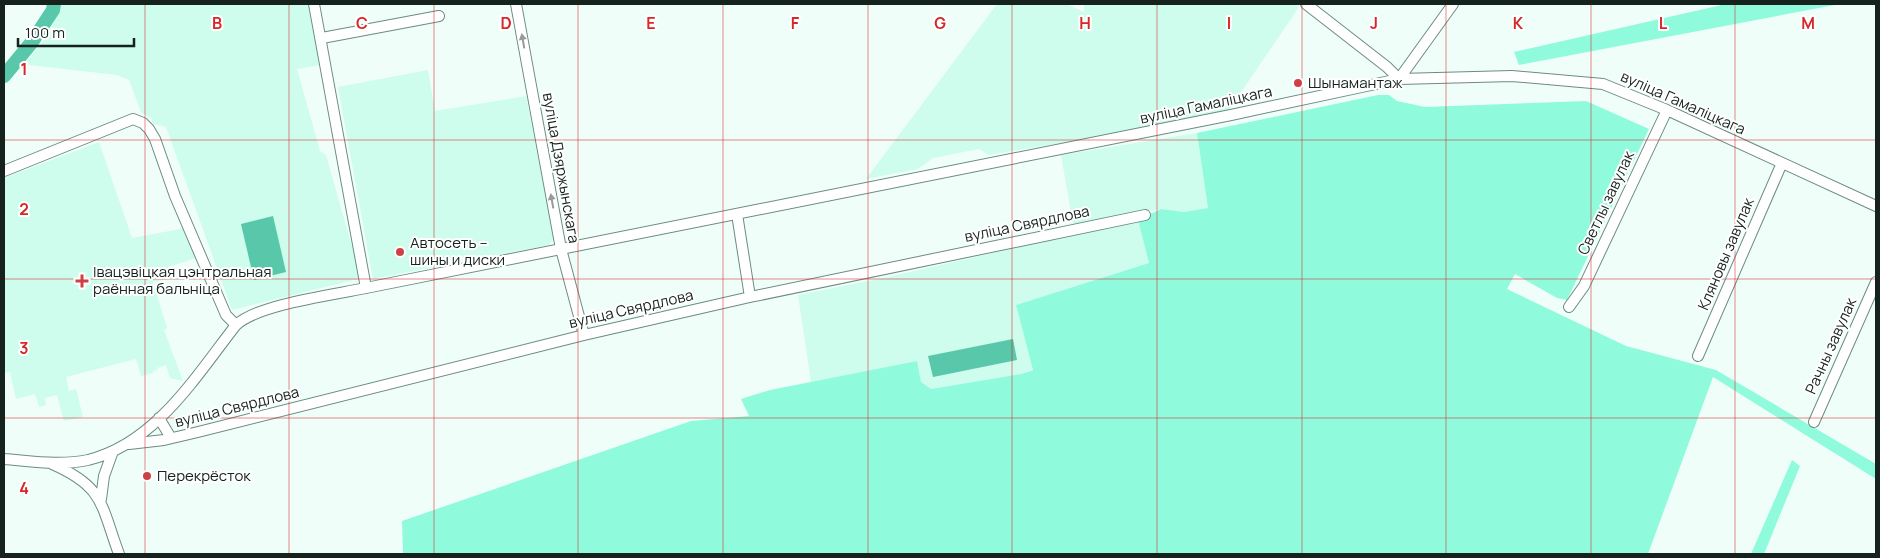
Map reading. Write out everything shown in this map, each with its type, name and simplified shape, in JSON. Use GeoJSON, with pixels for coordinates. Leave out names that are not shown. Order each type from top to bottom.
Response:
{"type":"FeatureCollection","features":[{"type":"Feature","properties":{"kind":"street"},"geometry":{"type":"LineString","coordinates":[[314,4],[322,38],[366,288]]}},
{"type":"Feature","properties":{"kind":"street","name":"вуліца Дзяржынскага"},"geometry":{"type":"LineString","coordinates":[[516,4],[561,249],[584,336]]}},
{"type":"Feature","properties":{"kind":"street"},"geometry":{"type":"LineString","coordinates":[[1306,4],[1400,79],[1453,4]]}},
{"type":"Feature","properties":{"kind":"street"},"geometry":{"type":"LineString","coordinates":[[322,38],[439,16]]}},
{"type":"Feature","properties":{"kind":"street","name":"вуліца Гамаліцкага"},"geometry":{"type":"LineString","coordinates":[[1024,157],[1400,79],[1512,76],[1603,84],[1667,110],[1876,206]]}},
{"type":"Feature","properties":{"kind":"street","name":"Светлы завулак"},"geometry":{"type":"LineString","coordinates":[[1569,306],[1584,286],[1667,110]]}},
{"type":"Feature","properties":{"kind":"street"},"geometry":{"type":"LineString","coordinates":[[4,171],[133,119],[143,123],[155,139],[175,196],[226,315],[236,325]]}},
{"type":"Feature","properties":{"kind":"street","name":"вуліца Свярдлова"},"geometry":{"type":"LineString","coordinates":[[51,463],[88,460],[127,444],[159,418],[182,394],[236,325],[244,318],[264,311],[366,288],[1024,157]]}},
{"type":"Feature","properties":{"kind":"street","name":"Кляновы завулак"},"geometry":{"type":"LineString","coordinates":[[1698,356],[1782,163]]}},
{"type":"Feature","properties":{"kind":"street"},"geometry":{"type":"LineString","coordinates":[[736,214],[750,297]]}},
{"type":"Feature","properties":{"kind":"street","name":"вуліца Свярдлова"},"geometry":{"type":"LineString","coordinates":[[127,444],[171,438],[750,297],[1144,215]]}},
{"type":"Feature","properties":{"kind":"street","name":"Рачны завулак"},"geometry":{"type":"LineString","coordinates":[[1814,422],[1876,282]]}},
{"type":"Feature","properties":{"kind":"street"},"geometry":{"type":"LineString","coordinates":[[159,418],[171,438]]}},
{"type":"Feature","properties":{"kind":"street"},"geometry":{"type":"LineString","coordinates":[[101,499],[104,476],[113,451]]}},
{"type":"Feature","properties":{"kind":"street"},"geometry":{"type":"LineString","coordinates":[[4,459],[51,463],[82,480],[101,499],[119,554]]}},
{"type":"Feature","properties":{"kind":"shaded area"},"geometry":{"type":"Polygon","coordinates":[[[61,4],[310,4],[321,65],[297,69],[320,151],[326,155],[360,275],[358,279],[232,310],[166,127],[153,124],[151,118],[141,112],[129,80],[117,75],[29,65],[27,61],[50,33],[61,4]]]}},
{"type":"Feature","properties":{"kind":"shaded area"},"geometry":{"type":"Polygon","coordinates":[[[997,4],[1066,4],[1084,12],[1084,4],[1295,4],[1299,7],[1229,110],[1205,118],[989,155],[979,149],[933,158],[918,169],[866,179],[997,4]]]}},
{"type":"Feature","properties":{"kind":"shaded area"},"geometry":{"type":"Polygon","coordinates":[[[1726,4],[1840,4],[1519,65],[1514,52],[1726,4]]]}},
{"type":"Feature","properties":{"kind":"shaded area"},"geometry":{"type":"Polygon","coordinates":[[[428,70],[435,111],[526,96],[554,238],[549,245],[465,261],[463,256],[436,263],[434,267],[373,279],[338,87],[428,70]]]}},
{"type":"Feature","properties":{"kind":"shaded area"},"geometry":{"type":"Polygon","coordinates":[[[1378,95],[1389,95],[1397,101],[1425,107],[1586,101],[1649,129],[1567,300],[1557,298],[1515,274],[1507,289],[1626,346],[1716,370],[1876,464],[1876,479],[1713,377],[1648,554],[403,554],[402,521],[691,421],[749,416],[741,399],[770,390],[917,361],[921,382],[931,389],[1021,374],[1033,370],[1016,305],[1149,263],[1138,220],[1161,209],[1184,212],[1208,208],[1197,133],[1378,95]]]}},
{"type":"Feature","properties":{"kind":"shaded area"},"geometry":{"type":"Polygon","coordinates":[[[1197,133],[1208,208],[1184,212],[1161,209],[1073,224],[1061,155],[1197,133]]]}},
{"type":"Feature","properties":{"kind":"shaded area","name":"Івацэвіцкая цэнтральная раённая бальніца"},"geometry":{"type":"Polygon","coordinates":[[[99,142],[132,238],[185,228],[196,258],[168,267],[169,279],[153,282],[167,328],[164,330],[183,381],[170,378],[166,365],[157,368],[158,370],[153,371],[153,373],[141,376],[136,359],[66,377],[69,391],[76,389],[83,417],[64,421],[57,395],[45,398],[46,405],[39,407],[35,394],[16,399],[10,372],[4,373],[4,178],[99,142]]]}},
{"type":"Feature","properties":{"kind":"shaded area"},"geometry":{"type":"Polygon","coordinates":[[[273,216],[286,272],[254,280],[241,224],[273,216]]]}},
{"type":"Feature","properties":{"kind":"shaded area"},"geometry":{"type":"Polygon","coordinates":[[[1138,220],[1149,263],[1016,305],[1033,369],[1021,374],[931,389],[921,382],[917,361],[811,382],[798,295],[888,277],[1138,220]]]}},
{"type":"Feature","properties":{"kind":"shaded area"},"geometry":{"type":"Polygon","coordinates":[[[1013,339],[1017,360],[933,377],[928,356],[1013,339]]]}},
{"type":"Feature","properties":{"kind":"shaded area"},"geometry":{"type":"Polygon","coordinates":[[[1792,460],[1800,466],[1764,554],[1751,554],[1792,460]]]}},
{"type":"Feature","properties":{"kind":"waterway"},"geometry":{"type":"LineString","coordinates":[[4,76],[32,42],[53,10],[54,4]]}},
{"type":"Feature","properties":{"kind":"place","name":"Шынамантаж"},"geometry":{"type":"Point","coordinates":[1298,83]}},
{"type":"Feature","properties":{"kind":"place","name":"Автосеть – шины и диски"},"geometry":{"type":"Point","coordinates":[400,252]}},
{"type":"Feature","properties":{"kind":"place","name":"Івацэвіцкая цэнтральная раённая бальніца"},"geometry":{"type":"Point","coordinates":[82,281]}},
{"type":"Feature","properties":{"kind":"place","name":"Перекрёсток"},"geometry":{"type":"Point","coordinates":[147,476]}}]}
